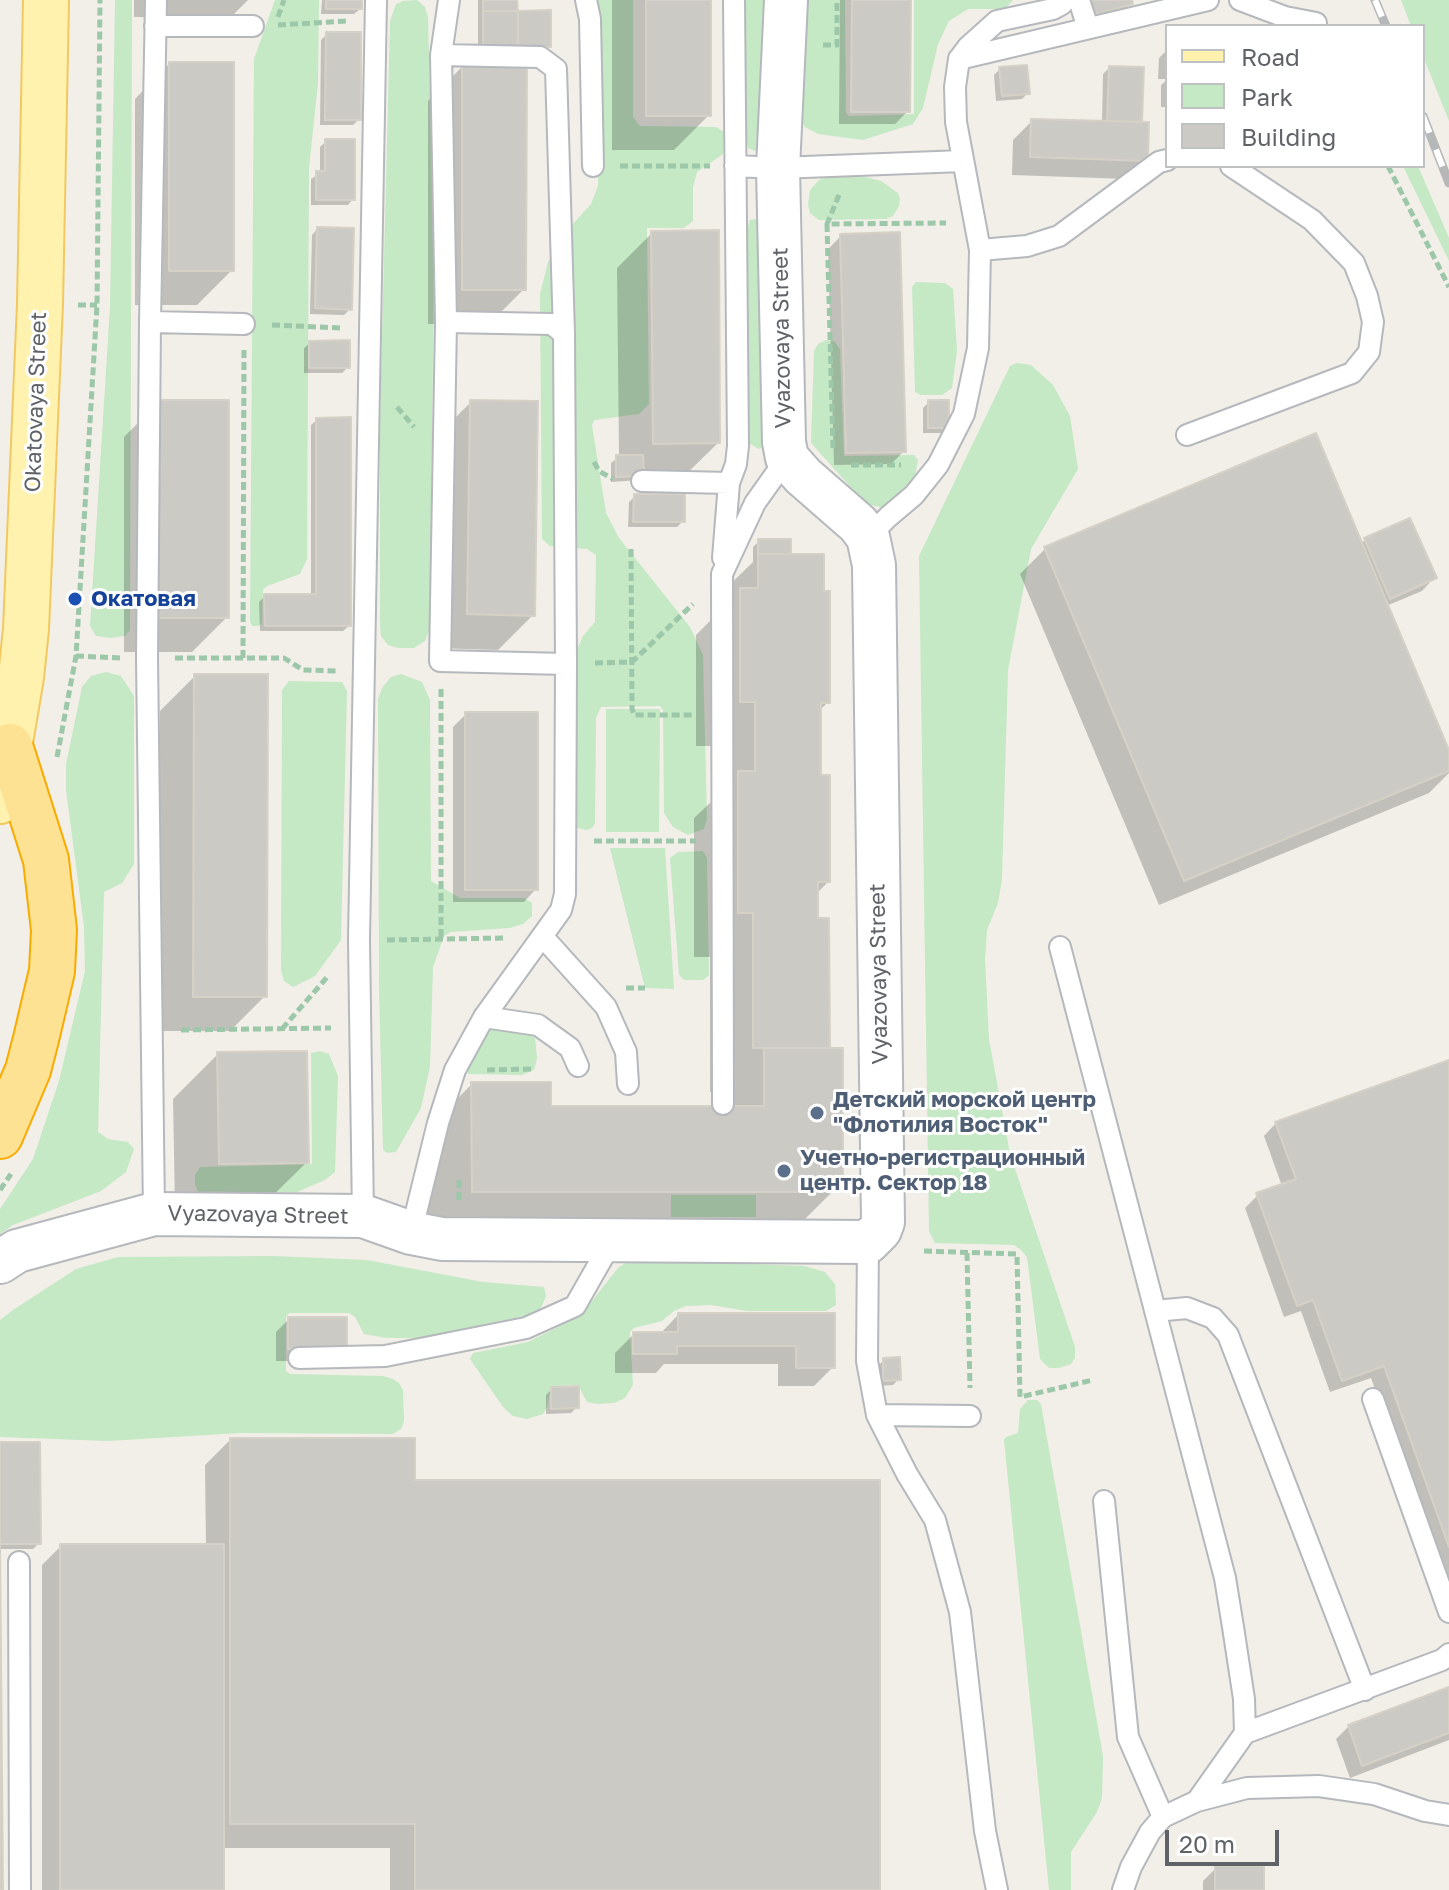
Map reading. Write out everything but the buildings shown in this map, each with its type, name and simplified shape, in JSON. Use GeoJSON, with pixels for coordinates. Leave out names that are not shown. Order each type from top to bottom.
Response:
{"type":"FeatureCollection","features":[{"type":"Feature","properties":{"kind":"highway"},"geometry":{"type":"LineString","coordinates":[[7,1152],[52,971],[54,930],[46,860],[10,746]]}},
{"type":"Feature","properties":{"kind":"main road","name":"Okatovaya Street"},"geometry":{"type":"LineString","coordinates":[[0,801],[26,629],[40,304],[46,0]]}},
{"type":"Feature","properties":{"kind":"street","name":"Vyazovaya Street"},"geometry":{"type":"LineString","coordinates":[[0,1262],[17,1251],[154,1214],[363,1216],[411,1233],[442,1239],[868,1242],[876,1236],[883,1222],[874,565],[868,537],[858,524],[787,458],[782,389],[778,168],[786,0]]}},
{"type":"Feature","properties":{"kind":"lane"},"geometry":{"type":"LineString","coordinates":[[154,1214],[147,658],[156,0]]}},
{"type":"Feature","properties":{"kind":"lane"},"geometry":{"type":"LineString","coordinates":[[363,1216],[359,940],[376,0]]}},
{"type":"Feature","properties":{"kind":"lane"},"geometry":{"type":"LineString","coordinates":[[449,0],[441,55],[446,322],[440,661],[566,664]]}},
{"type":"Feature","properties":{"kind":"lane"},"geometry":{"type":"LineString","coordinates":[[586,0],[590,19],[593,166]]}},
{"type":"Feature","properties":{"kind":"lane"},"geometry":{"type":"LineString","coordinates":[[723,1104],[722,574],[729,483],[738,446],[734,0]]}},
{"type":"Feature","properties":{"kind":"lane"},"geometry":{"type":"LineString","coordinates":[[868,537],[914,495],[938,465],[964,414],[978,348],[980,250],[955,99],[959,59],[997,21],[1053,9],[1064,0]]}},
{"type":"Feature","properties":{"kind":"lane"},"geometry":{"type":"LineString","coordinates":[[1079,0],[1088,28]]}},
{"type":"Feature","properties":{"kind":"lane"},"geometry":{"type":"LineString","coordinates":[[959,59],[1088,28],[1154,5],[1208,0]]}},
{"type":"Feature","properties":{"kind":"lane"},"geometry":{"type":"LineString","coordinates":[[1240,0],[1285,17],[1316,23]]}},
{"type":"Feature","properties":{"kind":"lane"},"geometry":{"type":"LineString","coordinates":[[155,26],[253,26]]}},
{"type":"Feature","properties":{"kind":"lane"},"geometry":{"type":"LineString","coordinates":[[411,1233],[438,1123],[455,1070],[484,1017],[561,910],[565,894],[564,334],[556,69],[540,57],[441,55]]}},
{"type":"Feature","properties":{"kind":"lane"},"geometry":{"type":"LineString","coordinates":[[980,250],[1027,246],[1059,236],[1165,160]]}},
{"type":"Feature","properties":{"kind":"lane"},"geometry":{"type":"LineString","coordinates":[[735,166],[778,168],[963,161]]}},
{"type":"Feature","properties":{"kind":"lane"},"geometry":{"type":"LineString","coordinates":[[1187,435],[1352,373],[1369,352],[1373,322],[1354,263],[1312,220],[1234,168]]}},
{"type":"Feature","properties":{"kind":"lane"},"geometry":{"type":"LineString","coordinates":[[150,322],[244,324]]}},
{"type":"Feature","properties":{"kind":"lane"},"geometry":{"type":"LineString","coordinates":[[446,322],[552,324],[564,334]]}},
{"type":"Feature","properties":{"kind":"lane"},"geometry":{"type":"LineString","coordinates":[[722,574],[746,519],[787,458]]}},
{"type":"Feature","properties":{"kind":"lane"},"geometry":{"type":"LineString","coordinates":[[642,481],[729,483]]}},
{"type":"Feature","properties":{"kind":"lane"},"geometry":{"type":"LineString","coordinates":[[543,937],[606,1007],[626,1052],[628,1084]]}},
{"type":"Feature","properties":{"kind":"lane"},"geometry":{"type":"LineString","coordinates":[[1060,947],[1225,1578],[1244,1699],[1245,1733]]}},
{"type":"Feature","properties":{"kind":"lane"},"geometry":{"type":"LineString","coordinates":[[484,1017],[538,1025],[570,1048],[578,1066]]}},
{"type":"Feature","properties":{"kind":"lane"},"geometry":{"type":"LineString","coordinates":[[299,1358],[385,1356],[526,1328],[575,1306],[612,1241]]}},
{"type":"Feature","properties":{"kind":"lane"},"geometry":{"type":"LineString","coordinates":[[868,1242],[867,1361],[877,1415],[935,1520],[960,1612],[985,1831],[997,1890]]}},
{"type":"Feature","properties":{"kind":"lane"},"geometry":{"type":"LineString","coordinates":[[1155,1311],[1187,1308],[1213,1318],[1228,1335],[1365,1690]]}},
{"type":"Feature","properties":{"kind":"lane"},"geometry":{"type":"LineString","coordinates":[[1373,1399],[1449,1612]]}},
{"type":"Feature","properties":{"kind":"lane"},"geometry":{"type":"LineString","coordinates":[[877,1415],[970,1416]]}},
{"type":"Feature","properties":{"kind":"lane"},"geometry":{"type":"LineString","coordinates":[[1104,1501],[1128,1737],[1163,1817]]}},
{"type":"Feature","properties":{"kind":"lane"},"geometry":{"type":"LineString","coordinates":[[19,1562],[20,1890]]}},
{"type":"Feature","properties":{"kind":"lane"},"geometry":{"type":"LineString","coordinates":[[1197,1801],[1245,1733],[1365,1690],[1442,1660],[1449,1654]]}},
{"type":"Feature","properties":{"kind":"lane"},"geometry":{"type":"LineString","coordinates":[[1123,1890],[1131,1867],[1163,1817],[1197,1801],[1247,1788],[1319,1786],[1374,1794],[1425,1811],[1449,1815]]}},
{"type":"Feature","properties":{"kind":"path"},"geometry":{"type":"LineString","coordinates":[[55,765],[76,656],[97,305],[100,0]]}},
{"type":"Feature","properties":{"kind":"path"},"geometry":{"type":"LineString","coordinates":[[837,0],[837,45]]}},
{"type":"Feature","properties":{"kind":"path"},"geometry":{"type":"LineString","coordinates":[[275,25],[314,22]]}},
{"type":"Feature","properties":{"kind":"path"},"geometry":{"type":"LineString","coordinates":[[833,455],[827,224],[851,165]]}},
{"type":"Feature","properties":{"kind":"path"},"geometry":{"type":"LineString","coordinates":[[668,166],[735,166]]}},
{"type":"Feature","properties":{"kind":"path"},"geometry":{"type":"LineString","coordinates":[[1389,168],[1449,287]]}},
{"type":"Feature","properties":{"kind":"path"},"geometry":{"type":"LineString","coordinates":[[827,224],[976,223]]}},
{"type":"Feature","properties":{"kind":"path"},"geometry":{"type":"LineString","coordinates":[[243,658],[244,324],[371,329]]}},
{"type":"Feature","properties":{"kind":"path"},"geometry":{"type":"LineString","coordinates":[[371,376],[444,464]]}},
{"type":"Feature","properties":{"kind":"path"},"geometry":{"type":"LineString","coordinates":[[842,465],[938,465]]}},
{"type":"Feature","properties":{"kind":"path"},"geometry":{"type":"LineString","coordinates":[[631,549],[632,709],[634,715],[660,715]]}},
{"type":"Feature","properties":{"kind":"path"},"geometry":{"type":"LineString","coordinates":[[566,664],[632,662],[670,629],[722,574]]}},
{"type":"Feature","properties":{"kind":"path"},"geometry":{"type":"LineString","coordinates":[[76,656],[284,658],[303,670],[344,672],[364,659]]}},
{"type":"Feature","properties":{"kind":"path"},"geometry":{"type":"LineString","coordinates":[[440,661],[441,940]]}},
{"type":"Feature","properties":{"kind":"path"},"geometry":{"type":"LineString","coordinates":[[602,841],[663,841]]}},
{"type":"Feature","properties":{"kind":"path"},"geometry":{"type":"LineString","coordinates":[[282,1029],[359,940],[543,937]]}},
{"type":"Feature","properties":{"kind":"path"},"geometry":{"type":"LineString","coordinates":[[215,1029],[360,1028]]}},
{"type":"Feature","properties":{"kind":"path"},"geometry":{"type":"LineString","coordinates":[[455,1070],[534,1069]]}},
{"type":"Feature","properties":{"kind":"path"},"geometry":{"type":"LineString","coordinates":[[0,1190],[7,1152]]}},
{"type":"Feature","properties":{"kind":"path"},"geometry":{"type":"LineString","coordinates":[[924,1251],[1017,1254],[1020,1397],[1093,1380]]}},
{"type":"Feature","properties":{"kind":"path"},"geometry":{"type":"LineString","coordinates":[[967,1253],[970,1416]]}},
{"type":"Feature","properties":{"kind":"green space"},"geometry":{"type":"Polygon","coordinates":[[[115,0],[132,0],[130,630],[125,636],[111,638],[96,636],[90,626],[110,307],[115,0]]]}},
{"type":"Feature","properties":{"kind":"green space"},"geometry":{"type":"Polygon","coordinates":[[[275,0],[319,0],[318,83],[309,168],[307,559],[300,574],[263,590],[262,624],[252,626],[254,59],[275,0]]]}},
{"type":"Feature","properties":{"kind":"green space"},"geometry":{"type":"Polygon","coordinates":[[[417,0],[425,7],[428,17],[434,259],[430,628],[425,641],[414,648],[398,648],[388,645],[381,636],[380,626],[380,417],[390,21],[396,4],[417,0]]]}},
{"type":"Feature","properties":{"kind":"green space"},"geometry":{"type":"Polygon","coordinates":[[[594,0],[633,0],[633,117],[640,126],[716,127],[724,132],[723,154],[697,172],[693,187],[693,221],[684,228],[647,228],[649,404],[639,414],[594,420],[592,425],[606,513],[619,538],[690,627],[703,655],[707,819],[704,829],[688,835],[673,827],[664,813],[663,710],[660,706],[601,707],[596,718],[595,823],[587,830],[577,828],[573,823],[576,652],[583,636],[595,622],[596,555],[587,549],[550,546],[542,539],[540,294],[548,262],[572,225],[591,204],[598,186],[599,113],[594,0]]]}},
{"type":"Feature","properties":{"kind":"green space"},"geometry":{"type":"Polygon","coordinates":[[[745,0],[768,0],[759,149],[755,151],[748,148],[746,139],[745,0]]]}},
{"type":"Feature","properties":{"kind":"green space"},"geometry":{"type":"Polygon","coordinates":[[[804,0],[845,0],[846,113],[849,116],[914,114],[914,0],[1013,0],[1005,9],[968,9],[949,21],[938,44],[923,108],[913,124],[863,140],[818,134],[805,127],[799,117],[804,0]]]}},
{"type":"Feature","properties":{"kind":"green space"},"geometry":{"type":"Polygon","coordinates":[[[1401,0],[1449,0],[1449,121],[1425,61],[1425,24],[1410,24],[1401,0]]]}},
{"type":"Feature","properties":{"kind":"green space"},"geometry":{"type":"Polygon","coordinates":[[[1404,168],[1419,168],[1449,238],[1449,261],[1404,168]]]}},
{"type":"Feature","properties":{"kind":"green space"},"geometry":{"type":"Polygon","coordinates":[[[832,175],[857,175],[881,181],[898,193],[899,206],[893,216],[886,219],[819,220],[810,213],[810,190],[819,180],[832,175]]]}},
{"type":"Feature","properties":{"kind":"green space"},"geometry":{"type":"Polygon","coordinates":[[[750,220],[761,222],[766,444],[759,449],[750,444],[748,436],[745,236],[750,220]]]}},
{"type":"Feature","properties":{"kind":"green space"},"geometry":{"type":"Polygon","coordinates":[[[916,282],[945,283],[953,289],[957,351],[952,388],[942,395],[915,392],[912,287],[916,282]]]}},
{"type":"Feature","properties":{"kind":"green space"},"geometry":{"type":"Polygon","coordinates":[[[826,340],[834,341],[840,349],[844,456],[914,455],[918,460],[915,476],[885,508],[866,504],[811,443],[814,351],[818,344],[826,340]]]}},
{"type":"Feature","properties":{"kind":"green space"},"geometry":{"type":"Polygon","coordinates":[[[1017,363],[1031,365],[1053,385],[1070,416],[1078,469],[1031,549],[1008,670],[1002,879],[998,903],[987,930],[985,959],[989,1039],[1010,1154],[1075,1347],[1075,1358],[1071,1364],[1059,1368],[1049,1368],[1040,1359],[1027,1257],[1021,1250],[1014,1245],[935,1243],[929,1231],[919,556],[1010,366],[1017,363]]]}},
{"type":"Feature","properties":{"kind":"green space"},"geometry":{"type":"Polygon","coordinates":[[[106,672],[121,676],[134,696],[134,864],[122,883],[104,892],[98,1132],[108,1139],[128,1142],[134,1149],[126,1172],[101,1191],[13,1225],[0,1234],[0,1209],[33,1159],[59,1081],[85,971],[84,927],[66,790],[66,764],[82,687],[91,676],[106,672]]]}},
{"type":"Feature","properties":{"kind":"green space"},"geometry":{"type":"Polygon","coordinates":[[[401,674],[422,682],[430,700],[431,881],[460,898],[524,898],[532,903],[532,916],[523,924],[509,928],[451,932],[444,936],[433,967],[430,1067],[421,1108],[396,1152],[387,1153],[383,1150],[379,987],[378,699],[391,677],[401,674]]]}},
{"type":"Feature","properties":{"kind":"green space"},"geometry":{"type":"Polygon","coordinates":[[[289,681],[342,682],[347,691],[341,940],[315,976],[293,987],[284,981],[281,970],[282,690],[289,681]]]}},
{"type":"Feature","properties":{"kind":"green space"},"geometry":{"type":"Polygon","coordinates":[[[606,709],[660,709],[659,832],[606,832],[606,709]]]}},
{"type":"Feature","properties":{"kind":"green space"},"geometry":{"type":"Polygon","coordinates":[[[610,848],[665,848],[674,989],[645,988],[610,848]]]}},
{"type":"Feature","properties":{"kind":"green space"},"geometry":{"type":"Polygon","coordinates":[[[703,851],[707,858],[709,975],[703,980],[684,980],[679,975],[670,858],[678,852],[703,851]]]}},
{"type":"Feature","properties":{"kind":"green space"},"geometry":{"type":"Polygon","coordinates":[[[488,1026],[528,1033],[535,1038],[537,1058],[534,1070],[522,1075],[468,1074],[468,1067],[488,1026]]]}},
{"type":"Feature","properties":{"kind":"green space"},"geometry":{"type":"Polygon","coordinates":[[[320,1051],[329,1054],[338,1076],[335,1172],[325,1180],[297,1192],[198,1192],[195,1175],[200,1167],[312,1164],[311,1053],[320,1051]]]}},
{"type":"Feature","properties":{"kind":"green space"},"geometry":{"type":"Polygon","coordinates":[[[671,1195],[756,1195],[756,1217],[671,1217],[671,1195]]]}},
{"type":"Feature","properties":{"kind":"green space"},"geometry":{"type":"Polygon","coordinates":[[[274,1256],[367,1260],[483,1282],[544,1287],[546,1296],[541,1308],[525,1316],[420,1338],[386,1338],[364,1334],[355,1317],[349,1313],[289,1313],[286,1317],[286,1371],[290,1374],[383,1376],[393,1379],[403,1390],[404,1421],[401,1429],[393,1434],[240,1433],[108,1441],[0,1437],[0,1320],[16,1308],[76,1269],[118,1257],[274,1256]]]}},
{"type":"Feature","properties":{"kind":"green space"},"geometry":{"type":"Polygon","coordinates":[[[647,1260],[804,1266],[825,1272],[835,1284],[836,1305],[826,1311],[747,1311],[711,1305],[686,1306],[662,1321],[634,1328],[630,1332],[633,1385],[625,1398],[614,1403],[597,1404],[587,1402],[578,1385],[551,1386],[543,1414],[527,1419],[513,1416],[503,1407],[470,1359],[473,1353],[528,1342],[580,1316],[618,1268],[627,1262],[647,1260]]]}},
{"type":"Feature","properties":{"kind":"green space"},"geometry":{"type":"Polygon","coordinates":[[[1028,1400],[1037,1400],[1041,1404],[1103,1756],[1102,1798],[1097,1812],[1071,1852],[1071,1890],[1049,1890],[1004,1440],[1018,1433],[1020,1409],[1028,1400]]]}},
{"type":"Feature","properties":{"kind":"railway"},"geometry":{"type":"LineString","coordinates":[[1375,0],[1385,24]]}},
{"type":"Feature","properties":{"kind":"railway"},"geometry":{"type":"LineString","coordinates":[[1425,121],[1449,183]]}},
{"type":"Feature","properties":{"kind":"place","name":"Окатовая"},"geometry":{"type":"Point","coordinates":[75,599]}},
{"type":"Feature","properties":{"kind":"place","name":"Детский морской центр \"Флотилия Восток\""},"geometry":{"type":"Point","coordinates":[817,1113]}},
{"type":"Feature","properties":{"kind":"place","name":"Учетно-регистрационный центр. Сектор 18"},"geometry":{"type":"Point","coordinates":[784,1171]}}]}
